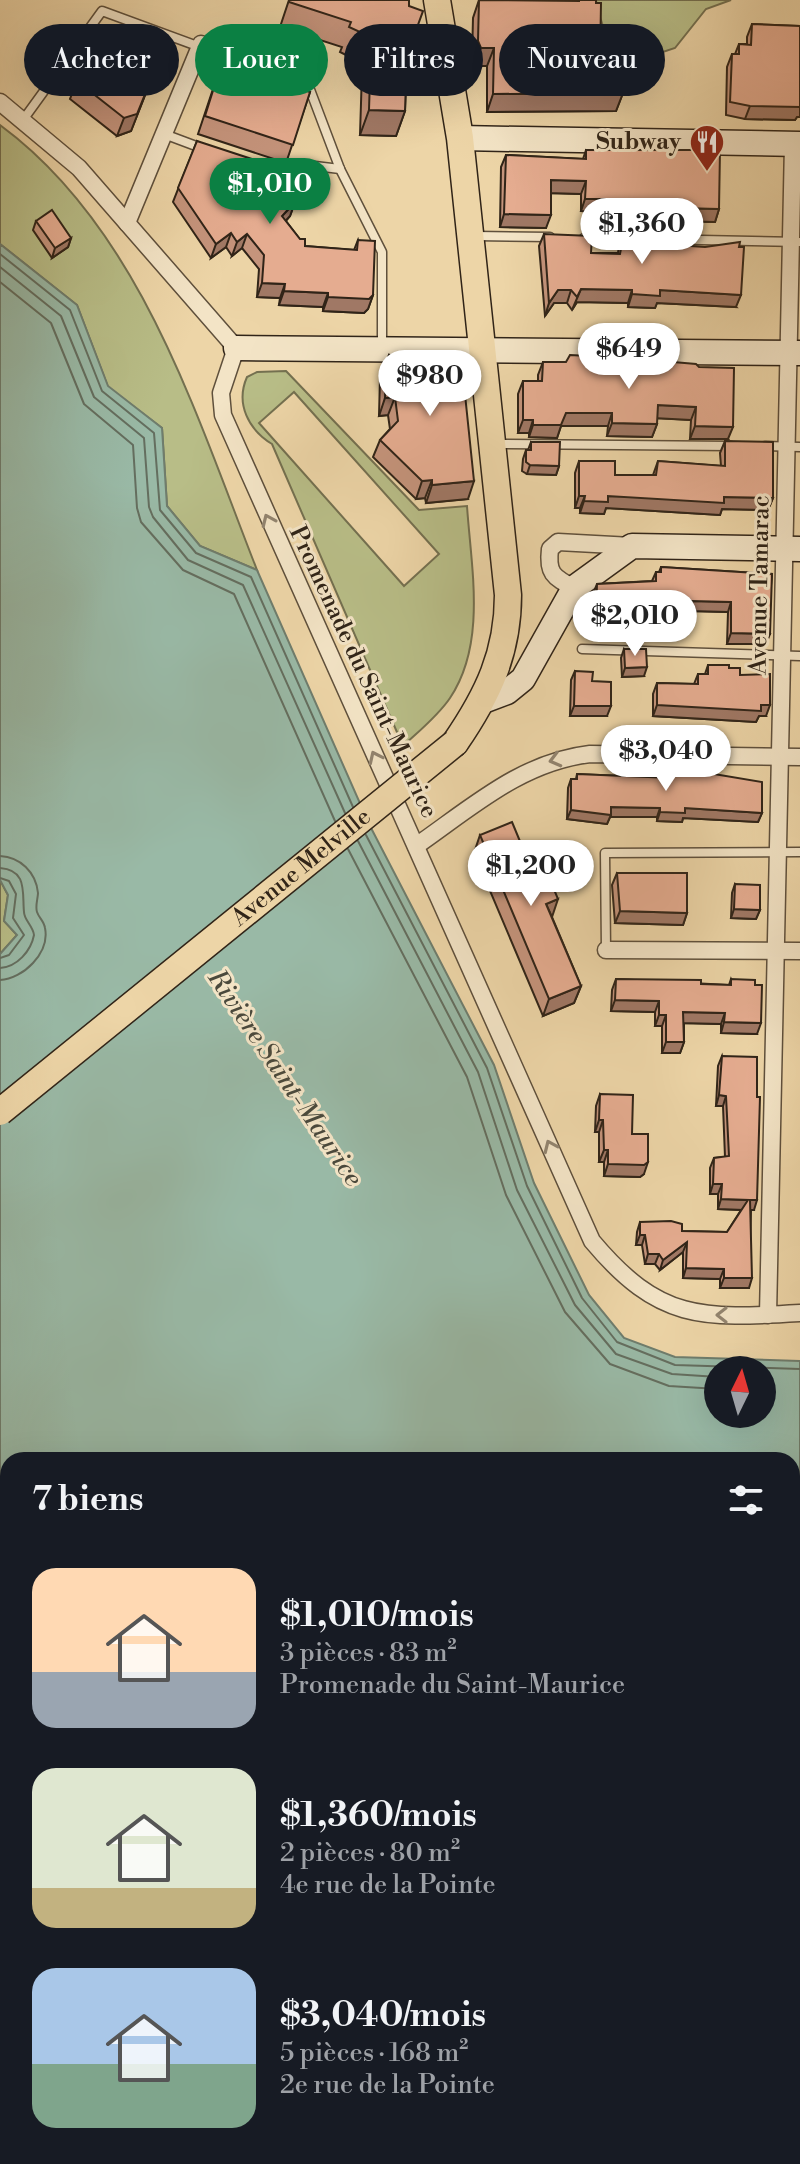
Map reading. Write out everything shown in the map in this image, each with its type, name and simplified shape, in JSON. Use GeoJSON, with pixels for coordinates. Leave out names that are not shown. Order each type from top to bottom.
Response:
{"type":"FeatureCollection","features":[{"type":"Feature","properties":{"kind":"main road"},"geometry":{"type":"LineString","coordinates":[[437,0],[443,24]]}},
{"type":"Feature","properties":{"kind":"main road"},"geometry":{"type":"LineString","coordinates":[[450,24],[454,0]]}},
{"type":"Feature","properties":{"kind":"main road","name":"Avenue Melville"},"geometry":{"type":"LineString","coordinates":[[0,1112],[455,743],[483,701],[502,656],[508,629],[508,595],[454,96]]}},
{"type":"Feature","properties":{"kind":"street"},"geometry":{"type":"LineString","coordinates":[[127,223],[195,59]]}},
{"type":"Feature","properties":{"kind":"street"},"geometry":{"type":"LineString","coordinates":[[0,102],[79,168],[236,348],[794,353]]}},
{"type":"Feature","properties":{"kind":"street"},"geometry":{"type":"LineString","coordinates":[[460,138],[797,144]]}},
{"type":"Feature","properties":{"kind":"street","name":"Avenue Tamarac"},"geometry":{"type":"LineString","coordinates":[[768,1315],[782,656],[792,549],[797,144]]}},
{"type":"Feature","properties":{"kind":"street","name":"Promenade du Saint-Maurice"},"geometry":{"type":"LineString","coordinates":[[236,348],[221,393],[223,415],[592,1241],[645,1293],[669,1307],[702,1315],[800,1313]]}},
{"type":"Feature","properties":{"kind":"street"},"geometry":{"type":"LineString","coordinates":[[574,588],[553,577],[548,567],[550,549],[558,542],[792,549]]}},
{"type":"Feature","properties":{"kind":"street"},"geometry":{"type":"LineString","coordinates":[[483,701],[507,692],[523,679],[574,588],[632,546]]}},
{"type":"Feature","properties":{"kind":"street"},"geometry":{"type":"LineString","coordinates":[[416,846],[520,773],[564,757],[800,757]]}},
{"type":"Feature","properties":{"kind":"street"},"geometry":{"type":"LineString","coordinates":[[606,950],[800,951]]}},
{"type":"Feature","properties":{"kind":"lane"},"geometry":{"type":"LineString","coordinates":[[23,120],[102,11],[195,42]]}},
{"type":"Feature","properties":{"kind":"lane"},"geometry":{"type":"LineString","coordinates":[[312,96],[340,169],[382,252],[382,349]]}},
{"type":"Feature","properties":{"kind":"lane"},"geometry":{"type":"LineString","coordinates":[[164,134],[214,153]]}},
{"type":"Feature","properties":{"kind":"lane"},"geometry":{"type":"LineString","coordinates":[[258,169],[273,175],[315,166],[340,169]]}},
{"type":"Feature","properties":{"kind":"lane"},"geometry":{"type":"LineString","coordinates":[[471,235],[796,242]]}},
{"type":"Feature","properties":{"kind":"lane"},"geometry":{"type":"LineString","coordinates":[[492,444],[740,446]]}},
{"type":"Feature","properties":{"kind":"lane"},"geometry":{"type":"LineString","coordinates":[[756,446],[793,447]]}},
{"type":"Feature","properties":{"kind":"lane"},"geometry":{"type":"LineString","coordinates":[[582,649],[800,656]]}},
{"type":"Feature","properties":{"kind":"lane"},"geometry":{"type":"LineString","coordinates":[[606,950],[605,853],[800,852]]}},
{"type":"Feature","properties":{"kind":"green space"},"geometry":{"type":"Polygon","coordinates":[[[595,0],[731,0],[706,9],[675,48],[665,51],[665,24],[602,24],[595,0]]]}},
{"type":"Feature","properties":{"kind":"green space"},"geometry":{"type":"Polygon","coordinates":[[[0,125],[49,167],[91,216],[127,270],[186,388],[257,570],[200,546],[167,506],[162,428],[108,387],[77,305],[0,244],[0,125]]]}},
{"type":"Feature","properties":{"kind":"green space"},"geometry":{"type":"Polygon","coordinates":[[[286,371],[419,510],[467,506],[474,604],[469,653],[462,676],[450,698],[403,746],[272,444],[257,431],[246,415],[244,387],[247,377],[257,372],[286,371]],[[294,392],[259,423],[404,586],[439,554],[294,392]]]}},
{"type":"Feature","properties":{"kind":"green space"},"geometry":{"type":"Polygon","coordinates":[[[0,880],[8,895],[4,921],[17,935],[0,954],[0,880]]]}},
{"type":"Feature","properties":{"kind":"water","name":"Rivière Saint-Maurice"},"geometry":{"type":"Polygon","coordinates":[[[0,244],[77,305],[108,386],[162,428],[167,506],[200,546],[257,570],[370,826],[494,1065],[534,1183],[589,1295],[624,1338],[675,1357],[704,1358],[704,1428],[776,1428],[776,1360],[800,1361],[800,1452],[0,1452],[0,954],[17,935],[4,921],[8,895],[0,880],[0,244]]]}},
{"type":"Feature","properties":{"kind":"building"},"geometry":{"type":"Polygon","coordinates":[[[409,0],[409,6],[423,11],[418,24],[350,24],[289,2],[409,0]]]}},
{"type":"Feature","properties":{"kind":"building"},"geometry":{"type":"Polygon","coordinates":[[[479,0],[596,0],[596,3],[601,3],[601,24],[499,24],[499,94],[493,94],[494,48],[483,48],[483,24],[478,24],[479,0]]]}},
{"type":"Feature","properties":{"kind":"building"},"geometry":{"type":"Polygon","coordinates":[[[752,24],[800,26],[800,107],[750,106],[730,102],[732,54],[739,54],[739,44],[751,45],[752,24]]]}},
{"type":"Feature","properties":{"kind":"building"},"geometry":{"type":"Polygon","coordinates":[[[96,96],[144,96],[137,114],[124,118],[96,96]]]}},
{"type":"Feature","properties":{"kind":"building"},"geometry":{"type":"Polygon","coordinates":[[[211,96],[309,96],[293,145],[205,116],[211,96]]]}},
{"type":"Feature","properties":{"kind":"building"},"geometry":{"type":"Polygon","coordinates":[[[369,96],[406,96],[405,111],[369,110],[369,96]]]}},
{"type":"Feature","properties":{"kind":"building"},"geometry":{"type":"Polygon","coordinates":[[[197,141],[264,163],[295,202],[282,216],[300,239],[305,239],[305,246],[357,250],[358,240],[375,241],[373,295],[369,299],[284,291],[285,284],[262,283],[264,255],[247,234],[237,242],[231,233],[216,244],[178,188],[197,141]]]}},
{"type":"Feature","properties":{"kind":"building"},"geometry":{"type":"Polygon","coordinates":[[[586,150],[720,150],[719,209],[680,208],[680,216],[664,215],[664,220],[624,219],[624,199],[585,199],[586,181],[551,180],[551,215],[504,214],[506,155],[586,159],[586,150]]]}},
{"type":"Feature","properties":{"kind":"building"},"geometry":{"type":"Polygon","coordinates":[[[52,210],[71,238],[55,248],[36,221],[52,210]]]}},
{"type":"Feature","properties":{"kind":"building"},"geometry":{"type":"Polygon","coordinates":[[[624,233],[663,234],[663,244],[705,247],[740,242],[739,247],[744,247],[741,295],[660,290],[660,296],[632,294],[632,290],[581,289],[577,297],[571,290],[558,290],[549,303],[544,234],[592,236],[591,253],[620,254],[624,233]]]}},
{"type":"Feature","properties":{"kind":"building"},"geometry":{"type":"Polygon","coordinates":[[[389,355],[461,356],[474,481],[432,485],[432,480],[422,481],[380,440],[398,421],[395,397],[385,398],[389,355]]]}},
{"type":"Feature","properties":{"kind":"building"},"geometry":{"type":"Polygon","coordinates":[[[570,355],[609,357],[609,363],[666,365],[673,362],[699,367],[734,368],[733,427],[695,426],[696,407],[658,405],[657,424],[612,423],[612,413],[566,413],[561,425],[533,425],[533,420],[523,420],[523,381],[542,381],[543,362],[566,362],[570,355]]]}},
{"type":"Feature","properties":{"kind":"building"},"geometry":{"type":"Polygon","coordinates":[[[725,441],[773,442],[773,498],[724,497],[724,503],[608,496],[608,502],[584,501],[585,496],[579,496],[579,461],[615,461],[615,475],[656,475],[658,461],[725,466],[725,441]]]}},
{"type":"Feature","properties":{"kind":"building"},"geometry":{"type":"Polygon","coordinates":[[[531,442],[560,442],[559,466],[530,465],[526,462],[526,450],[531,450],[531,442]]]}},
{"type":"Feature","properties":{"kind":"building"},"geometry":{"type":"Polygon","coordinates":[[[661,567],[772,574],[770,634],[731,633],[731,602],[692,601],[692,612],[677,612],[677,598],[651,597],[651,614],[596,613],[597,584],[656,581],[656,572],[661,572],[661,567]]]}},
{"type":"Feature","properties":{"kind":"building"},"geometry":{"type":"Polygon","coordinates":[[[624,649],[646,649],[647,667],[625,668],[624,649]]]}},
{"type":"Feature","properties":{"kind":"building"},"geometry":{"type":"Polygon","coordinates":[[[708,665],[740,668],[740,675],[770,674],[770,705],[761,705],[761,711],[657,705],[657,683],[698,684],[698,674],[708,674],[708,665]]]}},
{"type":"Feature","properties":{"kind":"building"},"geometry":{"type":"Polygon","coordinates":[[[575,671],[593,672],[592,681],[611,682],[611,706],[574,706],[575,671]]]}},
{"type":"Feature","properties":{"kind":"building"},"geometry":{"type":"Polygon","coordinates":[[[702,772],[762,782],[762,813],[685,808],[685,813],[660,812],[660,808],[611,807],[611,815],[571,810],[571,779],[577,779],[577,774],[671,778],[671,774],[702,772]]]}},
{"type":"Feature","properties":{"kind":"building"},"geometry":{"type":"Polygon","coordinates":[[[512,822],[531,868],[543,863],[558,899],[546,904],[581,986],[549,999],[480,835],[512,822]]]}},
{"type":"Feature","properties":{"kind":"building"},"geometry":{"type":"Polygon","coordinates":[[[617,873],[687,873],[687,913],[620,911],[617,873]]]}},
{"type":"Feature","properties":{"kind":"building"},"geometry":{"type":"Polygon","coordinates":[[[735,884],[760,885],[760,910],[734,909],[735,884]]]}},
{"type":"Feature","properties":{"kind":"building"},"geometry":{"type":"Polygon","coordinates":[[[616,979],[701,980],[701,984],[731,985],[731,979],[755,980],[755,985],[762,985],[761,1023],[724,1022],[725,1013],[683,1012],[684,1042],[666,1042],[666,1015],[659,1015],[659,1001],[615,1000],[616,979]]]}},
{"type":"Feature","properties":{"kind":"building"},"geometry":{"type":"Polygon","coordinates":[[[722,1056],[757,1057],[757,1097],[760,1097],[757,1200],[750,1200],[752,1278],[724,1278],[724,1269],[686,1268],[687,1242],[663,1260],[659,1254],[648,1254],[645,1235],[640,1235],[640,1222],[671,1221],[682,1224],[682,1231],[727,1232],[748,1200],[721,1199],[722,1184],[713,1184],[714,1158],[729,1156],[726,1096],[719,1095],[722,1056]]]}},
{"type":"Feature","properties":{"kind":"building"},"geometry":{"type":"Polygon","coordinates":[[[600,1094],[633,1095],[632,1134],[648,1134],[648,1162],[644,1165],[608,1164],[603,1120],[599,1120],[600,1094]]]}},
{"type":"Feature","properties":{"kind":"place","name":"Subway"},"geometry":{"type":"Point","coordinates":[707,173]}}]}
